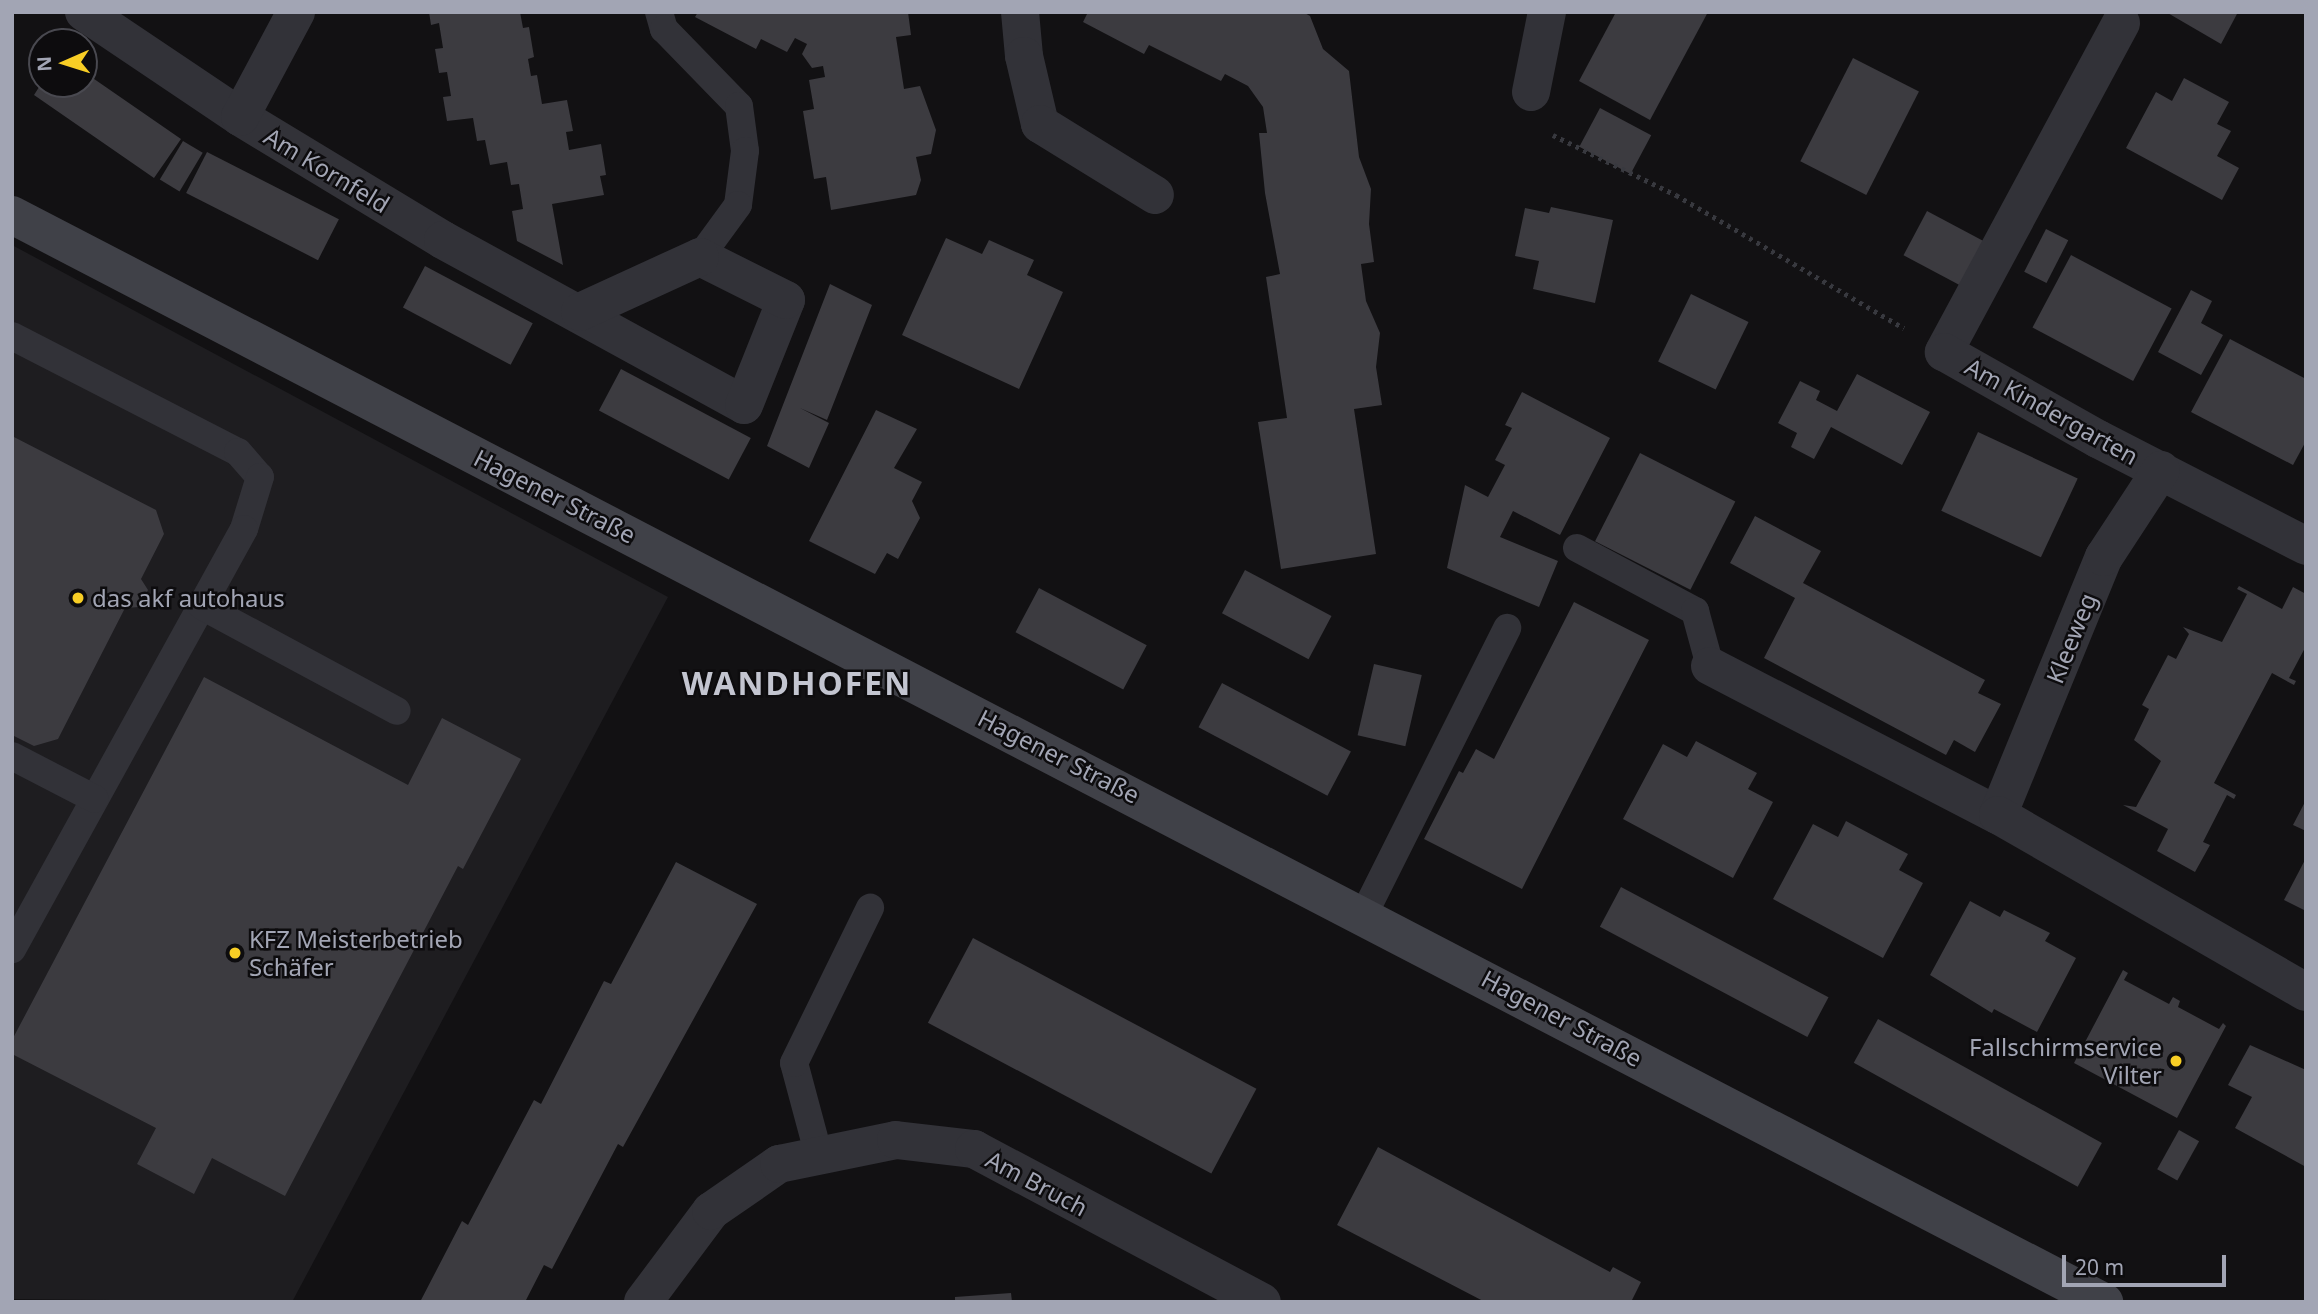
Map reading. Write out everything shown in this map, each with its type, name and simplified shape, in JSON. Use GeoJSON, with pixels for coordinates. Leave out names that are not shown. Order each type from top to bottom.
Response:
{"type":"FeatureCollection","features":[{"type":"Feature","properties":{"kind":"main road","name":"Hagener Straße"},"geometry":{"type":"LineString","coordinates":[[12,215],[1364,914],[2104,1302]]}},
{"type":"Feature","properties":{"kind":"street","name":"Am Kornfeld"},"geometry":{"type":"LineString","coordinates":[[84,12],[240,117],[443,240],[580,312],[744,405],[786,300],[700,257]]}},
{"type":"Feature","properties":{"kind":"street"},"geometry":{"type":"LineString","coordinates":[[240,117],[296,12]]}},
{"type":"Feature","properties":{"kind":"street"},"geometry":{"type":"LineString","coordinates":[[1020,12],[1024,56],[1040,124],[1155,195]]}},
{"type":"Feature","properties":{"kind":"street"},"geometry":{"type":"LineString","coordinates":[[1531,92],[1547,12]]}},
{"type":"Feature","properties":{"kind":"street","name":"Am Kindergarten"},"geometry":{"type":"LineString","coordinates":[[2121,23],[1944,352],[2306,546]]}},
{"type":"Feature","properties":{"kind":"street"},"geometry":{"type":"LineString","coordinates":[[580,312],[700,257]]}},
{"type":"Feature","properties":{"kind":"street","name":"Kleeweg"},"geometry":{"type":"LineString","coordinates":[[1998,814],[2104,558],[2161,470]]}},
{"type":"Feature","properties":{"kind":"street"},"geometry":{"type":"LineString","coordinates":[[1710,666],[1998,814],[2306,992]]}},
{"type":"Feature","properties":{"kind":"street","name":"Am Bruch"},"geometry":{"type":"LineString","coordinates":[[643,1302],[711,1211],[779,1164],[896,1140],[974,1149],[1262,1302]]}},
{"type":"Feature","properties":{"kind":"lane"},"geometry":{"type":"LineString","coordinates":[[659,12],[664,29],[739,106],[745,151],[738,205],[700,257]]}},
{"type":"Feature","properties":{"kind":"lane"},"geometry":{"type":"LineString","coordinates":[[12,336],[239,452],[260,477],[244,529],[12,949]]}},
{"type":"Feature","properties":{"kind":"lane"},"geometry":{"type":"LineString","coordinates":[[1577,548],[1695,611],[1710,666]]}},
{"type":"Feature","properties":{"kind":"lane"},"geometry":{"type":"LineString","coordinates":[[202,606],[397,711]]}},
{"type":"Feature","properties":{"kind":"lane"},"geometry":{"type":"LineString","coordinates":[[1364,914],[1507,628]]}},
{"type":"Feature","properties":{"kind":"lane"},"geometry":{"type":"LineString","coordinates":[[12,757],[95,799]]}},
{"type":"Feature","properties":{"kind":"lane"},"geometry":{"type":"LineString","coordinates":[[818,1156],[794,1063],[870,908]]}},
{"type":"Feature","properties":{"kind":"path"},"geometry":{"type":"LineString","coordinates":[[1531,92],[1541,129],[1676,195],[1944,352]]}},
{"type":"Feature","properties":{"kind":"shaded area"},"geometry":{"type":"Polygon","coordinates":[[[12,245],[668,597],[292,1302],[12,1299],[12,245]]]}},
{"type":"Feature","properties":{"kind":"building"},"geometry":{"type":"Polygon","coordinates":[[[429,12],[520,12],[523,28],[529,27],[534,57],[528,59],[531,76],[537,75],[542,104],[567,100],[573,131],[566,132],[569,150],[601,144],[606,175],[600,176],[604,195],[552,204],[563,265],[517,241],[512,211],[523,209],[519,184],[511,185],[507,162],[490,165],[485,140],[477,141],[473,118],[447,121],[443,97],[451,96],[447,72],[439,73],[435,49],[443,48],[439,23],[431,25],[429,12]]]}},
{"type":"Feature","properties":{"kind":"building"},"geometry":{"type":"Polygon","coordinates":[[[698,12],[908,12],[911,35],[896,37],[904,89],[920,86],[936,130],[931,154],[916,157],[921,180],[916,195],[831,210],[826,177],[814,179],[803,111],[814,109],[809,80],[825,77],[823,66],[812,68],[802,54],[807,44],[795,38],[787,52],[761,39],[756,49],[695,17],[698,12]]]}},
{"type":"Feature","properties":{"kind":"building"},"geometry":{"type":"Polygon","coordinates":[[[1088,12],[1303,12],[1310,16],[1323,49],[1349,71],[1359,157],[1371,189],[1369,224],[1374,262],[1361,264],[1366,301],[1380,333],[1376,367],[1382,405],[1354,409],[1376,554],[1281,569],[1258,422],[1287,418],[1266,277],[1280,274],[1265,193],[1259,133],[1267,133],[1263,107],[1248,86],[1225,74],[1221,81],[1149,45],[1144,54],[1083,22],[1088,12]]]}},
{"type":"Feature","properties":{"kind":"building"},"geometry":{"type":"Polygon","coordinates":[[[1616,12],[1708,12],[1650,120],[1579,81],[1616,12]]]}},
{"type":"Feature","properties":{"kind":"building"},"geometry":{"type":"Polygon","coordinates":[[[2166,12],[2238,12],[2221,44],[2166,12]]]}},
{"type":"Feature","properties":{"kind":"building"},"geometry":{"type":"Polygon","coordinates":[[[1853,58],[1919,92],[1866,195],[1800,161],[1853,58]]]}},
{"type":"Feature","properties":{"kind":"building"},"geometry":{"type":"Polygon","coordinates":[[[2184,78],[2229,102],[2217,124],[2231,131],[2217,156],[2239,168],[2222,200],[2126,148],[2156,92],[2172,101],[2184,78]]]}},
{"type":"Feature","properties":{"kind":"building"},"geometry":{"type":"Polygon","coordinates":[[[98,82],[181,139],[154,178],[38,98],[98,98],[98,82]]]}},
{"type":"Feature","properties":{"kind":"building"},"geometry":{"type":"Polygon","coordinates":[[[1600,108],[1651,135],[1631,174],[1579,147],[1600,108]]]}},
{"type":"Feature","properties":{"kind":"building"},"geometry":{"type":"Polygon","coordinates":[[[183,141],[203,153],[180,191],[160,180],[183,141]]]}},
{"type":"Feature","properties":{"kind":"building"},"geometry":{"type":"Polygon","coordinates":[[[207,152],[339,219],[318,260],[186,193],[207,152]]]}},
{"type":"Feature","properties":{"kind":"building"},"geometry":{"type":"Polygon","coordinates":[[[1551,207],[1613,220],[1595,303],[1533,289],[1539,261],[1515,256],[1525,208],[1549,213],[1551,207]]]}},
{"type":"Feature","properties":{"kind":"building"},"geometry":{"type":"Polygon","coordinates":[[[1927,211],[1992,246],[1969,290],[1904,255],[1927,211]]]}},
{"type":"Feature","properties":{"kind":"building"},"geometry":{"type":"Polygon","coordinates":[[[2046,229],[2068,240],[2046,283],[2024,272],[2046,229]]]}},
{"type":"Feature","properties":{"kind":"building"},"geometry":{"type":"Polygon","coordinates":[[[946,238],[982,254],[989,240],[1034,260],[1027,275],[1063,292],[1019,389],[902,335],[946,238]]]}},
{"type":"Feature","properties":{"kind":"building"},"geometry":{"type":"Polygon","coordinates":[[[2071,255],[2172,309],[2133,381],[2033,327],[2071,255]]]}},
{"type":"Feature","properties":{"kind":"building"},"geometry":{"type":"Polygon","coordinates":[[[425,266],[533,323],[511,365],[403,307],[425,266]]]}},
{"type":"Feature","properties":{"kind":"building"},"geometry":{"type":"Polygon","coordinates":[[[830,284],[872,305],[827,420],[800,408],[829,423],[809,468],[767,446],[830,284]]]}},
{"type":"Feature","properties":{"kind":"building"},"geometry":{"type":"Polygon","coordinates":[[[2191,290],[2212,301],[2201,323],[2223,335],[2201,375],[2158,352],[2191,290]]]}},
{"type":"Feature","properties":{"kind":"building"},"geometry":{"type":"Polygon","coordinates":[[[1691,294],[1749,322],[1716,389],[1658,361],[1691,294]]]}},
{"type":"Feature","properties":{"kind":"building"},"geometry":{"type":"Polygon","coordinates":[[[2230,339],[2306,379],[2306,441],[2293,465],[2191,412],[2230,339]]]}},
{"type":"Feature","properties":{"kind":"building"},"geometry":{"type":"Polygon","coordinates":[[[621,369],[751,438],[729,480],[599,410],[621,369]]]}},
{"type":"Feature","properties":{"kind":"building"},"geometry":{"type":"Polygon","coordinates":[[[1857,374],[1930,412],[1902,465],[1831,427],[1814,459],[1791,447],[1797,433],[1778,423],[1800,381],[1820,391],[1816,400],[1837,411],[1857,374]]]}},
{"type":"Feature","properties":{"kind":"building"},"geometry":{"type":"Polygon","coordinates":[[[1522,392],[1610,438],[1560,535],[1513,511],[1500,537],[1558,561],[1539,607],[1447,568],[1465,485],[1488,497],[1505,465],[1495,460],[1512,428],[1505,425],[1522,392]]]}},
{"type":"Feature","properties":{"kind":"building"},"geometry":{"type":"Polygon","coordinates":[[[876,410],[917,429],[894,468],[922,482],[912,501],[920,518],[898,559],[887,553],[875,574],[809,541],[876,410]]]}},
{"type":"Feature","properties":{"kind":"building"},"geometry":{"type":"Polygon","coordinates":[[[1978,432],[2078,478],[2041,557],[1941,511],[1978,432]]]}},
{"type":"Feature","properties":{"kind":"building","name":"das akf autohaus"},"geometry":{"type":"Polygon","coordinates":[[[12,436],[156,510],[164,534],[141,579],[148,590],[139,607],[125,608],[58,739],[34,746],[12,735],[12,436]]]}},
{"type":"Feature","properties":{"kind":"building"},"geometry":{"type":"Polygon","coordinates":[[[1640,453],[1735,502],[1690,590],[1595,541],[1640,453]]]}},
{"type":"Feature","properties":{"kind":"building"},"geometry":{"type":"Polygon","coordinates":[[[1755,516],[1821,551],[1803,583],[1985,680],[1978,693],[2001,704],[1975,752],[1954,740],[1946,755],[1764,658],[1795,598],[1730,563],[1755,516]]]}},
{"type":"Feature","properties":{"kind":"building"},"geometry":{"type":"Polygon","coordinates":[[[1245,570],[1332,616],[1309,659],[1222,613],[1245,570]]]}},
{"type":"Feature","properties":{"kind":"building"},"geometry":{"type":"Polygon","coordinates":[[[2239,586],[2282,609],[2293,587],[2306,594],[2306,646],[2289,678],[2296,681],[2294,685],[2272,673],[2214,783],[2236,795],[2234,799],[2227,795],[2203,842],[2210,845],[2195,872],[2157,851],[2168,829],[2123,805],[2136,807],[2161,761],[2134,740],[2149,709],[2142,705],[2168,655],[2176,659],[2189,634],[2183,627],[2222,642],[2247,594],[2237,589],[2239,586]]]}},
{"type":"Feature","properties":{"kind":"building"},"geometry":{"type":"Polygon","coordinates":[[[1039,588],[1147,645],[1123,689],[1016,632],[1039,588]]]}},
{"type":"Feature","properties":{"kind":"building"},"geometry":{"type":"Polygon","coordinates":[[[1574,602],[1649,640],[1522,889],[1424,839],[1459,771],[1463,773],[1476,749],[1494,759],[1574,602]]]}},
{"type":"Feature","properties":{"kind":"building"},"geometry":{"type":"Polygon","coordinates":[[[1374,664],[1422,675],[1405,746],[1358,735],[1374,664]]]}},
{"type":"Feature","properties":{"kind":"building","name":"KFZ Meisterbetrieb Schäfer"},"geometry":{"type":"Polygon","coordinates":[[[204,677],[408,785],[442,718],[521,759],[463,869],[458,866],[285,1196],[212,1158],[194,1194],[137,1164],[156,1128],[12,1054],[12,1040],[204,677]]]}},
{"type":"Feature","properties":{"kind":"building"},"geometry":{"type":"Polygon","coordinates":[[[1222,683],[1351,752],[1327,796],[1199,727],[1222,683]]]}},
{"type":"Feature","properties":{"kind":"building"},"geometry":{"type":"Polygon","coordinates":[[[1696,741],[1757,773],[1748,789],[1773,802],[1733,878],[1623,819],[1663,744],[1687,757],[1696,741]]]}},
{"type":"Feature","properties":{"kind":"building"},"geometry":{"type":"Polygon","coordinates":[[[2306,800],[2306,831],[2293,825],[2306,800]]]}},
{"type":"Feature","properties":{"kind":"building"},"geometry":{"type":"Polygon","coordinates":[[[1846,821],[1908,854],[1899,870],[1923,883],[1883,958],[1773,899],[1813,824],[1838,837],[1846,821]]]}},
{"type":"Feature","properties":{"kind":"building"},"geometry":{"type":"Polygon","coordinates":[[[2306,858],[2306,911],[2284,900],[2306,858]]]}},
{"type":"Feature","properties":{"kind":"building"},"geometry":{"type":"Polygon","coordinates":[[[676,862],[757,904],[623,1147],[618,1144],[552,1269],[544,1265],[525,1302],[420,1302],[462,1221],[468,1225],[534,1100],[541,1104],[604,981],[611,984],[676,862]]]}},
{"type":"Feature","properties":{"kind":"building"},"geometry":{"type":"Polygon","coordinates":[[[1621,887],[1828,997],[1807,1037],[1600,927],[1621,887]]]}},
{"type":"Feature","properties":{"kind":"building"},"geometry":{"type":"Polygon","coordinates":[[[1970,901],[2000,917],[2004,910],[2050,933],[2045,941],[2076,958],[2037,1032],[1994,1009],[1992,1013],[1930,975],[1970,901]]]}},
{"type":"Feature","properties":{"kind":"building"},"geometry":{"type":"Polygon","coordinates":[[[973,938],[1256,1089],[1211,1173],[928,1023],[973,938]]]}},
{"type":"Feature","properties":{"kind":"building"},"geometry":{"type":"Polygon","coordinates":[[[2123,970],[2128,973],[2124,980],[2169,1004],[2173,997],[2180,1001],[2178,1007],[2219,1029],[2223,1023],[2226,1026],[2177,1118],[2074,1063],[2123,970]]]}},
{"type":"Feature","properties":{"kind":"building"},"geometry":{"type":"Polygon","coordinates":[[[1878,1019],[2102,1143],[2078,1187],[1854,1063],[1878,1019]]]}},
{"type":"Feature","properties":{"kind":"building"},"geometry":{"type":"Polygon","coordinates":[[[2250,1045],[2306,1070],[2306,1167],[2235,1128],[2252,1097],[2228,1085],[2250,1045]]]}},
{"type":"Feature","properties":{"kind":"building"},"geometry":{"type":"Polygon","coordinates":[[[2179,1130],[2199,1141],[2177,1181],[2157,1169],[2179,1130]]]}},
{"type":"Feature","properties":{"kind":"building"},"geometry":{"type":"Polygon","coordinates":[[[1378,1147],[1610,1272],[1613,1267],[1641,1282],[1631,1302],[1485,1302],[1337,1225],[1378,1147]]]}},
{"type":"Feature","properties":{"kind":"building"},"geometry":{"type":"Polygon","coordinates":[[[1011,1293],[1012,1302],[955,1302],[955,1297],[1011,1293]]]}},
{"type":"Feature","properties":{"kind":"place","name":"das akf autohaus"},"geometry":{"type":"Point","coordinates":[78,598]}},
{"type":"Feature","properties":{"kind":"place","name":"KFZ Meisterbetrieb Schäfer"},"geometry":{"type":"Point","coordinates":[235,953]}},
{"type":"Feature","properties":{"kind":"place","name":"Fallschirmservice Vilter"},"geometry":{"type":"Point","coordinates":[2176,1061]}},
{"type":"Feature","properties":{"kind":"district","name":"WANDHOFEN"},"geometry":{"type":"Point","coordinates":[797,683]}}]}
